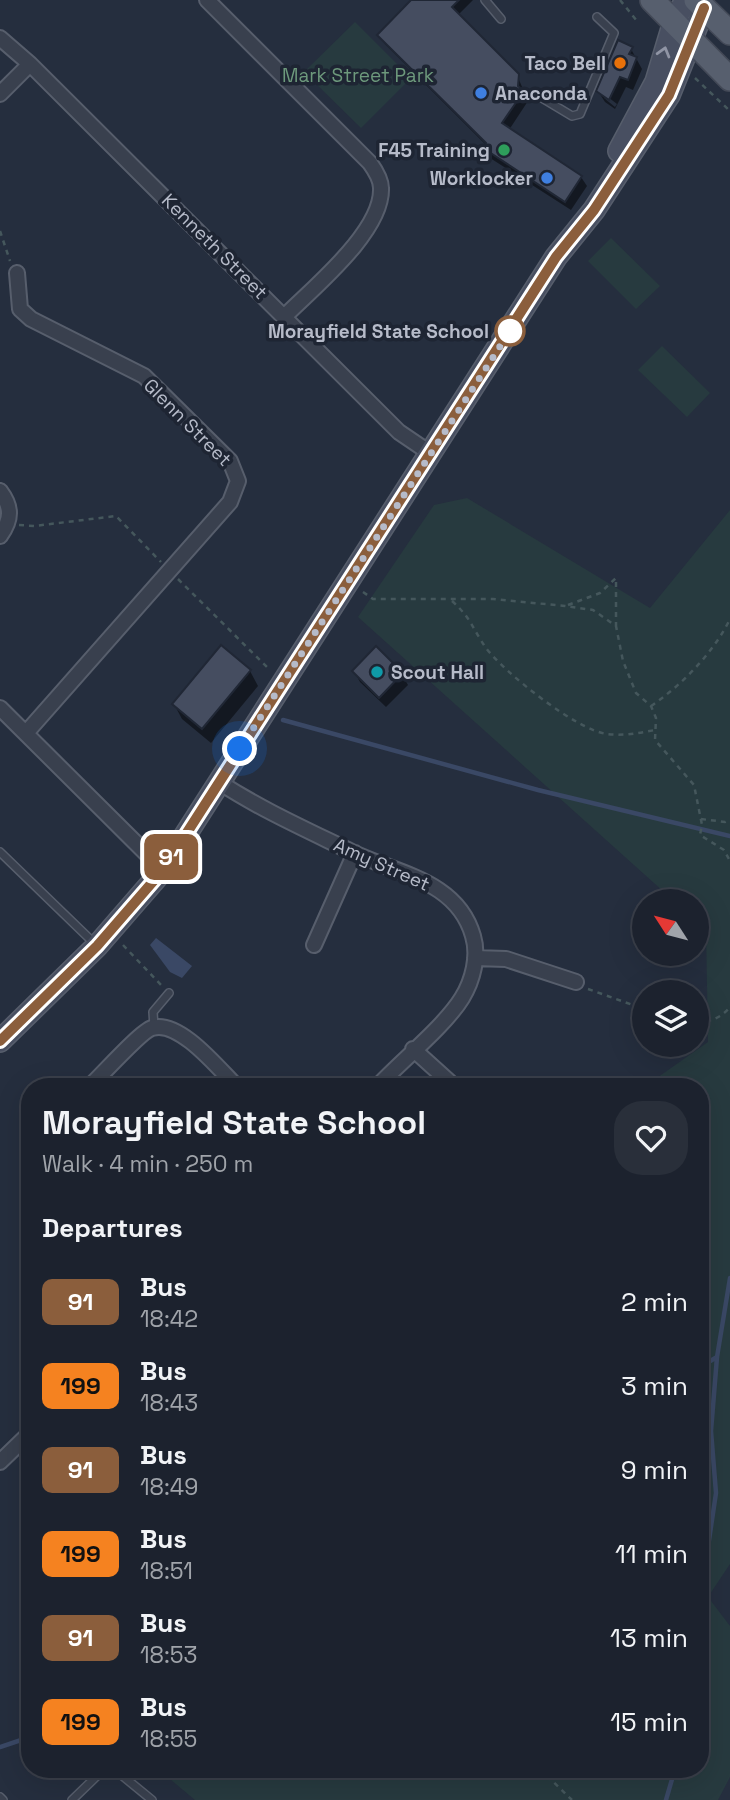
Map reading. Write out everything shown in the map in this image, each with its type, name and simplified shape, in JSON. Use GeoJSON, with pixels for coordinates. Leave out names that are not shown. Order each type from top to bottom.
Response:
{"type":"FeatureCollection","features":[{"type":"Feature","properties":{"kind":"main road"},"geometry":{"type":"LineString","coordinates":[[652,0],[730,79]]}},
{"type":"Feature","properties":{"kind":"main road"},"geometry":{"type":"LineString","coordinates":[[568,240],[584,203],[649,97],[674,22],[699,2]]}},
{"type":"Feature","properties":{"kind":"main road"},"geometry":{"type":"LineString","coordinates":[[699,2],[730,33]]}},
{"type":"Feature","properties":{"kind":"main road"},"geometry":{"type":"LineString","coordinates":[[0,1041],[97,946],[163,870],[568,240],[599,203],[669,95],[692,40],[699,2]]}},
{"type":"Feature","properties":{"kind":"street"},"geometry":{"type":"LineString","coordinates":[[207,0],[370,163],[382,187],[379,205],[361,236],[285,316]]}},
{"type":"Feature","properties":{"kind":"street","name":"Kenneth Street"},"geometry":{"type":"LineString","coordinates":[[0,38],[30,64],[400,432],[430,453]]}},
{"type":"Feature","properties":{"kind":"street"},"geometry":{"type":"LineString","coordinates":[[0,94],[30,64]]}},
{"type":"Feature","properties":{"kind":"street","name":"Glenn Street"},"geometry":{"type":"LineString","coordinates":[[17,273],[20,309],[31,319],[144,376],[230,461],[238,481],[230,502],[26,733]]}},
{"type":"Feature","properties":{"kind":"street"},"geometry":{"type":"LineString","coordinates":[[0,491],[10,512],[8,524],[0,536]]}},
{"type":"Feature","properties":{"kind":"street"},"geometry":{"type":"LineString","coordinates":[[0,708],[163,870]]}},
{"type":"Feature","properties":{"kind":"street","name":"Amy Street"},"geometry":{"type":"LineString","coordinates":[[219,782],[355,853],[426,882],[448,895],[462,909],[472,932],[475,958],[462,998],[386,1078]]}},
{"type":"Feature","properties":{"kind":"street"},"geometry":{"type":"LineString","coordinates":[[314,945],[355,853]]}},
{"type":"Feature","properties":{"kind":"street"},"geometry":{"type":"LineString","coordinates":[[475,958],[506,959],[576,982]]}},
{"type":"Feature","properties":{"kind":"street"},"geometry":{"type":"LineString","coordinates":[[100,1078],[154,1027],[165,1026],[182,1034],[228,1078]]}},
{"type":"Feature","properties":{"kind":"street"},"geometry":{"type":"LineString","coordinates":[[413,1049],[444,1078]]}},
{"type":"Feature","properties":{"kind":"street"},"geometry":{"type":"LineString","coordinates":[[0,1462],[21,1442]]}},
{"type":"Feature","properties":{"kind":"lane"},"geometry":{"type":"LineString","coordinates":[[485,0],[501,19]]}},
{"type":"Feature","properties":{"kind":"lane"},"geometry":{"type":"LineString","coordinates":[[542,98],[572,116],[580,114],[614,33],[597,18]]}},
{"type":"Feature","properties":{"kind":"lane"},"geometry":{"type":"LineString","coordinates":[[0,852],[97,946]]}},
{"type":"Feature","properties":{"kind":"lane"},"geometry":{"type":"LineString","coordinates":[[154,1027],[153,1012],[167,996]]}},
{"type":"Feature","properties":{"kind":"lane"},"geometry":{"type":"LineString","coordinates":[[72,1800],[95,1778]]}},
{"type":"Feature","properties":{"kind":"lane"},"geometry":{"type":"LineString","coordinates":[[125,1778],[152,1800]]}},
{"type":"Feature","properties":{"kind":"path"},"geometry":{"type":"LineString","coordinates":[[620,0],[638,21]]}},
{"type":"Feature","properties":{"kind":"path"},"geometry":{"type":"LineString","coordinates":[[699,78],[730,111]]}},
{"type":"Feature","properties":{"kind":"path"},"geometry":{"type":"LineString","coordinates":[[0,231],[7,255],[17,273]]}},
{"type":"Feature","properties":{"kind":"path"},"geometry":{"type":"LineString","coordinates":[[565,606],[600,593],[616,578],[616,626],[623,661],[636,693],[651,706],[654,740],[694,785],[701,819],[700,835],[724,850],[730,861]]}},
{"type":"Feature","properties":{"kind":"path"},"geometry":{"type":"LineString","coordinates":[[360,590],[373,599],[493,599],[565,606],[593,610],[616,626]]}},
{"type":"Feature","properties":{"kind":"path"},"geometry":{"type":"LineString","coordinates":[[452,601],[470,618],[486,648],[497,660],[552,707],[604,734],[633,734],[655,730]]}},
{"type":"Feature","properties":{"kind":"path"},"geometry":{"type":"LineString","coordinates":[[651,706],[670,694],[721,637],[730,619]]}},
{"type":"Feature","properties":{"kind":"path"},"geometry":{"type":"LineString","coordinates":[[701,819],[725,822],[730,819]]}},
{"type":"Feature","properties":{"kind":"path"},"geometry":{"type":"LineString","coordinates":[[123,945],[163,987],[160,994],[167,996]]}},
{"type":"Feature","properties":{"kind":"path"},"geometry":{"type":"LineString","coordinates":[[576,982],[592,992],[632,1005]]}},
{"type":"Feature","properties":{"kind":"path"},"geometry":{"type":"LineString","coordinates":[[709,1020],[724,1016],[730,1007]]}},
{"type":"Feature","properties":{"kind":"path"},"geometry":{"type":"LineString","coordinates":[[549,1778],[572,1800]]}},
{"type":"Feature","properties":{"kind":"green space","name":"Mark Street Park"},"geometry":{"type":"Polygon","coordinates":[[[355,22],[411,78],[361,128],[304,72],[355,22]]]}},
{"type":"Feature","properties":{"kind":"green space"},"geometry":{"type":"Polygon","coordinates":[[[611,238],[660,286],[636,309],[588,261],[611,238]]]}},
{"type":"Feature","properties":{"kind":"green space"},"geometry":{"type":"Polygon","coordinates":[[[662,346],[710,393],[687,417],[638,370],[662,346]]]}},
{"type":"Feature","properties":{"kind":"green space"},"geometry":{"type":"Polygon","coordinates":[[[467,498],[650,608],[730,510],[730,1564],[709,1596],[709,1078],[657,1078],[687,1057],[709,1057],[707,966],[709,966],[709,889],[661,889],[358,617],[434,505],[467,498]]]}},
{"type":"Feature","properties":{"kind":"green space"},"geometry":{"type":"Polygon","coordinates":[[[709,1598],[730,1626],[730,1777],[718,1800],[195,1800],[169,1778],[709,1778],[709,1598]]]}},
{"type":"Feature","properties":{"kind":"water"},"geometry":{"type":"Polygon","coordinates":[[[156,938],[192,966],[182,978],[170,972],[150,945],[156,938]]]}},
{"type":"Feature","properties":{"kind":"building"},"geometry":{"type":"Polygon","coordinates":[[[411,0],[459,0],[452,7],[519,74],[518,86],[524,91],[502,123],[582,176],[565,202],[483,148],[486,143],[377,35],[411,0]]]}},
{"type":"Feature","properties":{"kind":"building","name":"Taco Bell"},"geometry":{"type":"Polygon","coordinates":[[[618,40],[633,47],[629,54],[637,57],[628,80],[620,77],[609,100],[596,91],[618,40]]]}},
{"type":"Feature","properties":{"kind":"building"},"geometry":{"type":"Polygon","coordinates":[[[221,645],[251,670],[202,729],[172,704],[221,645]]]}},
{"type":"Feature","properties":{"kind":"building","name":"Scout Hall"},"geometry":{"type":"Polygon","coordinates":[[[376,646],[403,673],[379,698],[352,671],[376,646]]]}},
{"type":"Feature","properties":{"kind":"waterway"},"geometry":{"type":"LineString","coordinates":[[283,720],[538,790],[730,836]]}},
{"type":"Feature","properties":{"kind":"waterway"},"geometry":{"type":"LineString","coordinates":[[709,1540],[716,1493],[711,1431],[717,1357],[730,1278]]}},
{"type":"Feature","properties":{"kind":"waterway"},"geometry":{"type":"LineString","coordinates":[[709,1362],[717,1357]]}},
{"type":"Feature","properties":{"kind":"waterway"},"geometry":{"type":"LineString","coordinates":[[0,1747],[21,1740]]}},
{"type":"Feature","properties":{"kind":"waterway"},"geometry":{"type":"LineString","coordinates":[[666,1800],[672,1778]]}},
{"type":"Feature","properties":{"kind":"bus line","name":"91"},"geometry":{"type":"LineString","coordinates":[[0,1041],[97,946],[163,870],[556,257],[594,210],[669,95],[704,8]]}},
{"type":"Feature","properties":{"kind":"place","name":"Taco Bell"},"geometry":{"type":"Point","coordinates":[620,63]}},
{"type":"Feature","properties":{"kind":"place","name":"Anaconda"},"geometry":{"type":"Point","coordinates":[481,93]}},
{"type":"Feature","properties":{"kind":"place","name":"F45 Training"},"geometry":{"type":"Point","coordinates":[504,150]}},
{"type":"Feature","properties":{"kind":"place","name":"Worklocker"},"geometry":{"type":"Point","coordinates":[547,178]}},
{"type":"Feature","properties":{"kind":"place","name":"Morayfield State School"},"geometry":{"type":"Point","coordinates":[510,331]}},
{"type":"Feature","properties":{"kind":"place","name":"Scout Hall"},"geometry":{"type":"Point","coordinates":[377,672]}},
{"type":"Feature","properties":{"kind":"route"},"geometry":{"type":"LineString","coordinates":[[240,749],[510,331]]}}]}
